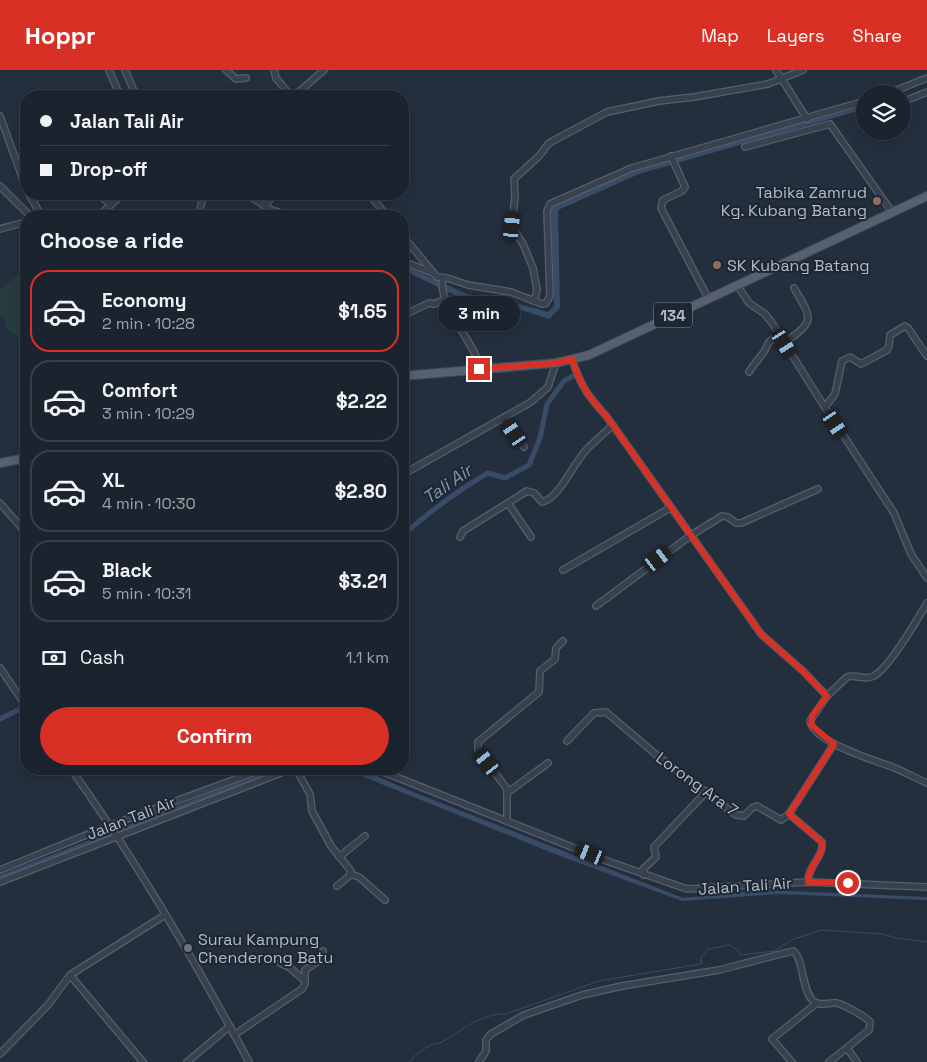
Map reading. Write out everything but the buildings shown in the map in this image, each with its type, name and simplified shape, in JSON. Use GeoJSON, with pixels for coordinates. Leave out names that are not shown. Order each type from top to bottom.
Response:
{"type":"FeatureCollection","features":[{"type":"Feature","properties":{"kind":"main road","name":"134"},"geometry":{"type":"LineString","coordinates":[[409,375],[556,363],[588,355],[927,196]]}},
{"type":"Feature","properties":{"kind":"main road"},"geometry":{"type":"LineString","coordinates":[[0,463],[20,459]]}},
{"type":"Feature","properties":{"kind":"street"},"geometry":{"type":"LineString","coordinates":[[109,70],[117,90]]}},
{"type":"Feature","properties":{"kind":"street"},"geometry":{"type":"LineString","coordinates":[[125,70],[133,90]]}},
{"type":"Feature","properties":{"kind":"street"},"geometry":{"type":"LineString","coordinates":[[226,70],[236,79],[246,78]]}},
{"type":"Feature","properties":{"kind":"street"},"geometry":{"type":"LineString","coordinates":[[274,70],[276,78],[287,90]]}},
{"type":"Feature","properties":{"kind":"street"},"geometry":{"type":"LineString","coordinates":[[300,90],[324,70]]}},
{"type":"Feature","properties":{"kind":"street"},"geometry":{"type":"LineString","coordinates":[[776,70],[807,119]]}},
{"type":"Feature","properties":{"kind":"street"},"geometry":{"type":"LineString","coordinates":[[534,301],[536,290],[533,268],[522,243],[512,228],[515,196],[514,178],[540,155],[548,144],[607,112],[659,101],[784,82],[803,70]]}},
{"type":"Feature","properties":{"kind":"street"},"geometry":{"type":"LineString","coordinates":[[910,85],[927,78]]}},
{"type":"Feature","properties":{"kind":"street"},"geometry":{"type":"LineString","coordinates":[[911,99],[927,92]]}},
{"type":"Feature","properties":{"kind":"street"},"geometry":{"type":"LineString","coordinates":[[409,244],[439,278],[511,292],[534,301],[546,303],[550,296],[547,211],[550,204],[616,174],[856,104]]}},
{"type":"Feature","properties":{"kind":"street"},"geometry":{"type":"LineString","coordinates":[[0,116],[20,171]]}},
{"type":"Feature","properties":{"kind":"street"},"geometry":{"type":"LineString","coordinates":[[745,147],[831,124],[892,212]]}},
{"type":"Feature","properties":{"kind":"street"},"geometry":{"type":"LineString","coordinates":[[672,157],[685,184],[684,189],[662,200],[661,208],[708,298]]}},
{"type":"Feature","properties":{"kind":"street"},"geometry":{"type":"LineString","coordinates":[[0,186],[24,210]]}},
{"type":"Feature","properties":{"kind":"street"},"geometry":{"type":"LineString","coordinates":[[105,200],[111,205]]}},
{"type":"Feature","properties":{"kind":"street"},"geometry":{"type":"LineString","coordinates":[[105,210],[116,200]]}},
{"type":"Feature","properties":{"kind":"street"},"geometry":{"type":"LineString","coordinates":[[256,200],[276,210]]}},
{"type":"Feature","properties":{"kind":"street"},"geometry":{"type":"LineString","coordinates":[[265,206],[270,200]]}},
{"type":"Feature","properties":{"kind":"street"},"geometry":{"type":"LineString","coordinates":[[374,200],[382,210]]}},
{"type":"Feature","properties":{"kind":"street"},"geometry":{"type":"LineString","coordinates":[[0,229],[20,224]]}},
{"type":"Feature","properties":{"kind":"street"},"geometry":{"type":"LineString","coordinates":[[409,264],[434,274]]}},
{"type":"Feature","properties":{"kind":"street"},"geometry":{"type":"LineString","coordinates":[[442,279],[446,299],[463,336],[474,351],[479,369]]}},
{"type":"Feature","properties":{"kind":"street"},"geometry":{"type":"LineString","coordinates":[[737,285],[749,302],[765,314],[780,335],[824,407],[894,513],[911,554],[927,578]]}},
{"type":"Feature","properties":{"kind":"street"},"geometry":{"type":"LineString","coordinates":[[784,343],[804,329],[808,322],[808,315],[794,288]]}},
{"type":"Feature","properties":{"kind":"street"},"geometry":{"type":"LineString","coordinates":[[409,313],[429,303],[435,304],[446,299]]}},
{"type":"Feature","properties":{"kind":"street"},"geometry":{"type":"LineString","coordinates":[[824,407],[835,394],[842,361],[850,357],[861,364],[887,350],[890,335],[901,327],[905,326],[908,328],[927,356]]}},
{"type":"Feature","properties":{"kind":"street"},"geometry":{"type":"LineString","coordinates":[[750,372],[766,344],[780,335]]}},
{"type":"Feature","properties":{"kind":"street"},"geometry":{"type":"LineString","coordinates":[[572,359],[586,394],[613,425],[761,634],[803,671],[827,696]]}},
{"type":"Feature","properties":{"kind":"street"},"geometry":{"type":"LineString","coordinates":[[409,471],[504,418],[544,393],[552,379],[556,363]]}},
{"type":"Feature","properties":{"kind":"street"},"geometry":{"type":"LineString","coordinates":[[504,418],[524,448]]}},
{"type":"Feature","properties":{"kind":"street"},"geometry":{"type":"LineString","coordinates":[[460,538],[463,531],[528,491],[534,493],[542,502],[547,500],[557,491],[587,449],[613,425]]}},
{"type":"Feature","properties":{"kind":"street"},"geometry":{"type":"LineString","coordinates":[[596,606],[690,536],[722,516],[728,517],[736,523],[741,523],[818,489]]}},
{"type":"Feature","properties":{"kind":"street"},"geometry":{"type":"LineString","coordinates":[[0,503],[20,526]]}},
{"type":"Feature","properties":{"kind":"street"},"geometry":{"type":"LineString","coordinates":[[508,503],[531,537]]}},
{"type":"Feature","properties":{"kind":"street"},"geometry":{"type":"LineString","coordinates":[[562,570],[670,508]]}},
{"type":"Feature","properties":{"kind":"street"},"geometry":{"type":"LineString","coordinates":[[927,603],[891,659],[881,671],[866,678],[847,677],[827,696],[812,716],[811,725],[834,744],[852,754],[896,769],[927,783]]}},
{"type":"Feature","properties":{"kind":"street"},"geometry":{"type":"LineString","coordinates":[[507,820],[505,784],[478,750],[478,742],[538,692],[540,672],[555,659],[556,648],[562,641]]}},
{"type":"Feature","properties":{"kind":"street"},"geometry":{"type":"LineString","coordinates":[[0,668],[20,696]]}},
{"type":"Feature","properties":{"kind":"street","name":"Lorong Ara 7"},"geometry":{"type":"LineString","coordinates":[[567,741],[594,713],[606,712],[659,757],[707,791],[739,817],[744,816],[757,806],[780,820],[789,814]]}},
{"type":"Feature","properties":{"kind":"street"},"geometry":{"type":"LineString","coordinates":[[808,882],[808,874],[821,852],[822,842],[789,814],[834,744]]}},
{"type":"Feature","properties":{"kind":"street"},"geometry":{"type":"LineString","coordinates":[[507,793],[548,763]]}},
{"type":"Feature","properties":{"kind":"street"},"geometry":{"type":"LineString","coordinates":[[75,775],[118,836],[230,1026],[249,1062]]}},
{"type":"Feature","properties":{"kind":"street","name":"Jalan Tali Air"},"geometry":{"type":"LineString","coordinates":[[0,870],[247,775]]}},
{"type":"Feature","properties":{"kind":"street","name":"Jalan Tali Air"},"geometry":{"type":"LineString","coordinates":[[0,882],[276,775]]}},
{"type":"Feature","properties":{"kind":"street","name":"Jalan Tali Air"},"geometry":{"type":"LineString","coordinates":[[299,775],[310,794],[312,811],[330,846],[339,857]]}},
{"type":"Feature","properties":{"kind":"street","name":"Jalan Tali Air"},"geometry":{"type":"LineString","coordinates":[[391,775],[644,875],[687,889],[808,882],[927,887]]}},
{"type":"Feature","properties":{"kind":"street"},"geometry":{"type":"LineString","coordinates":[[644,875],[643,869],[656,856],[654,847],[707,791]]}},
{"type":"Feature","properties":{"kind":"street"},"geometry":{"type":"LineString","coordinates":[[350,874],[349,869],[339,857],[366,836]]}},
{"type":"Feature","properties":{"kind":"street"},"geometry":{"type":"LineString","coordinates":[[336,886],[350,874]]}},
{"type":"Feature","properties":{"kind":"street"},"geometry":{"type":"LineString","coordinates":[[350,874],[359,877],[385,900]]}},
{"type":"Feature","properties":{"kind":"street"},"geometry":{"type":"LineString","coordinates":[[0,1054],[48,1005],[70,975],[165,915]]}},
{"type":"Feature","properties":{"kind":"street"},"geometry":{"type":"LineString","coordinates":[[234,1035],[302,990],[305,970],[323,958],[323,951]]}},
{"type":"Feature","properties":{"kind":"street"},"geometry":{"type":"LineString","coordinates":[[478,1062],[486,1051],[486,1040],[491,1034],[541,1008],[582,995],[622,986],[719,970],[792,951],[798,955],[805,988],[812,1000],[817,1003],[837,1003],[870,1020],[869,1030],[829,1062]]}},
{"type":"Feature","properties":{"kind":"street"},"geometry":{"type":"LineString","coordinates":[[280,963],[289,967],[304,980]]}},
{"type":"Feature","properties":{"kind":"street"},"geometry":{"type":"LineString","coordinates":[[70,975],[143,1062]]}},
{"type":"Feature","properties":{"kind":"street"},"geometry":{"type":"LineString","coordinates":[[792,1062],[772,1039],[817,1003]]}},
{"type":"Feature","properties":{"kind":"street"},"geometry":{"type":"LineString","coordinates":[[187,1062],[230,1026]]}},
{"type":"Feature","properties":{"kind":"street"},"geometry":{"type":"LineString","coordinates":[[847,1048],[857,1062]]}},
{"type":"Feature","properties":{"kind":"green space"},"geometry":{"type":"Polygon","coordinates":[[[20,272],[20,338],[6,328],[6,321],[0,315],[0,290],[20,272]]]}},
{"type":"Feature","properties":{"kind":"water"},"geometry":{"type":"Polygon","coordinates":[[[856,108],[856,112],[639,174],[558,210],[560,308],[549,319],[515,308],[465,300],[409,273],[409,268],[467,294],[516,303],[548,312],[554,306],[551,207],[631,171],[856,108]]]}},
{"type":"Feature","properties":{"kind":"water"},"geometry":{"type":"Polygon","coordinates":[[[257,775],[269,775],[0,879],[0,875],[257,775]]]}},
{"type":"Feature","properties":{"kind":"water"},"geometry":{"type":"Polygon","coordinates":[[[359,775],[374,775],[408,790],[683,898],[766,890],[927,897],[927,900],[778,894],[682,901],[560,856],[359,775]]]}},
{"type":"Feature","properties":{"kind":"waterway","name":"Tali Air"},"geometry":{"type":"LineString","coordinates":[[409,530],[444,502],[488,473],[505,478],[529,465],[540,438],[547,404],[564,381],[573,376]]}},
{"type":"Feature","properties":{"kind":"waterway","name":"Tali Air"},"geometry":{"type":"LineString","coordinates":[[0,719],[20,709]]}},
{"type":"Feature","properties":{"kind":"waterway"},"geometry":{"type":"LineString","coordinates":[[409,1062],[425,1048],[442,1042],[480,1019],[497,1014],[506,1014],[599,981],[701,964],[701,957],[708,949],[730,945],[738,950],[740,955],[775,951],[791,940],[821,930],[883,934],[896,938],[927,942]]}},
{"type":"Feature","properties":{"kind":"place","name":"Tabika Zamrud Kg. Kubang Batang"},"geometry":{"type":"Point","coordinates":[877,201]}},
{"type":"Feature","properties":{"kind":"place","name":"SK Kubang Batang"},"geometry":{"type":"Point","coordinates":[717,265]}},
{"type":"Feature","properties":{"kind":"place","name":"Surau Kampung Chenderong Batu"},"geometry":{"type":"Point","coordinates":[188,948]}},
{"type":"Feature","properties":{"kind":"route"},"geometry":{"type":"LineString","coordinates":[[479,369],[556,363],[572,359],[586,394],[607,417],[761,634],[803,671],[827,696],[810,721],[814,728],[834,744],[789,814],[822,842],[821,852],[808,874],[808,882],[848,883]]}}]}
